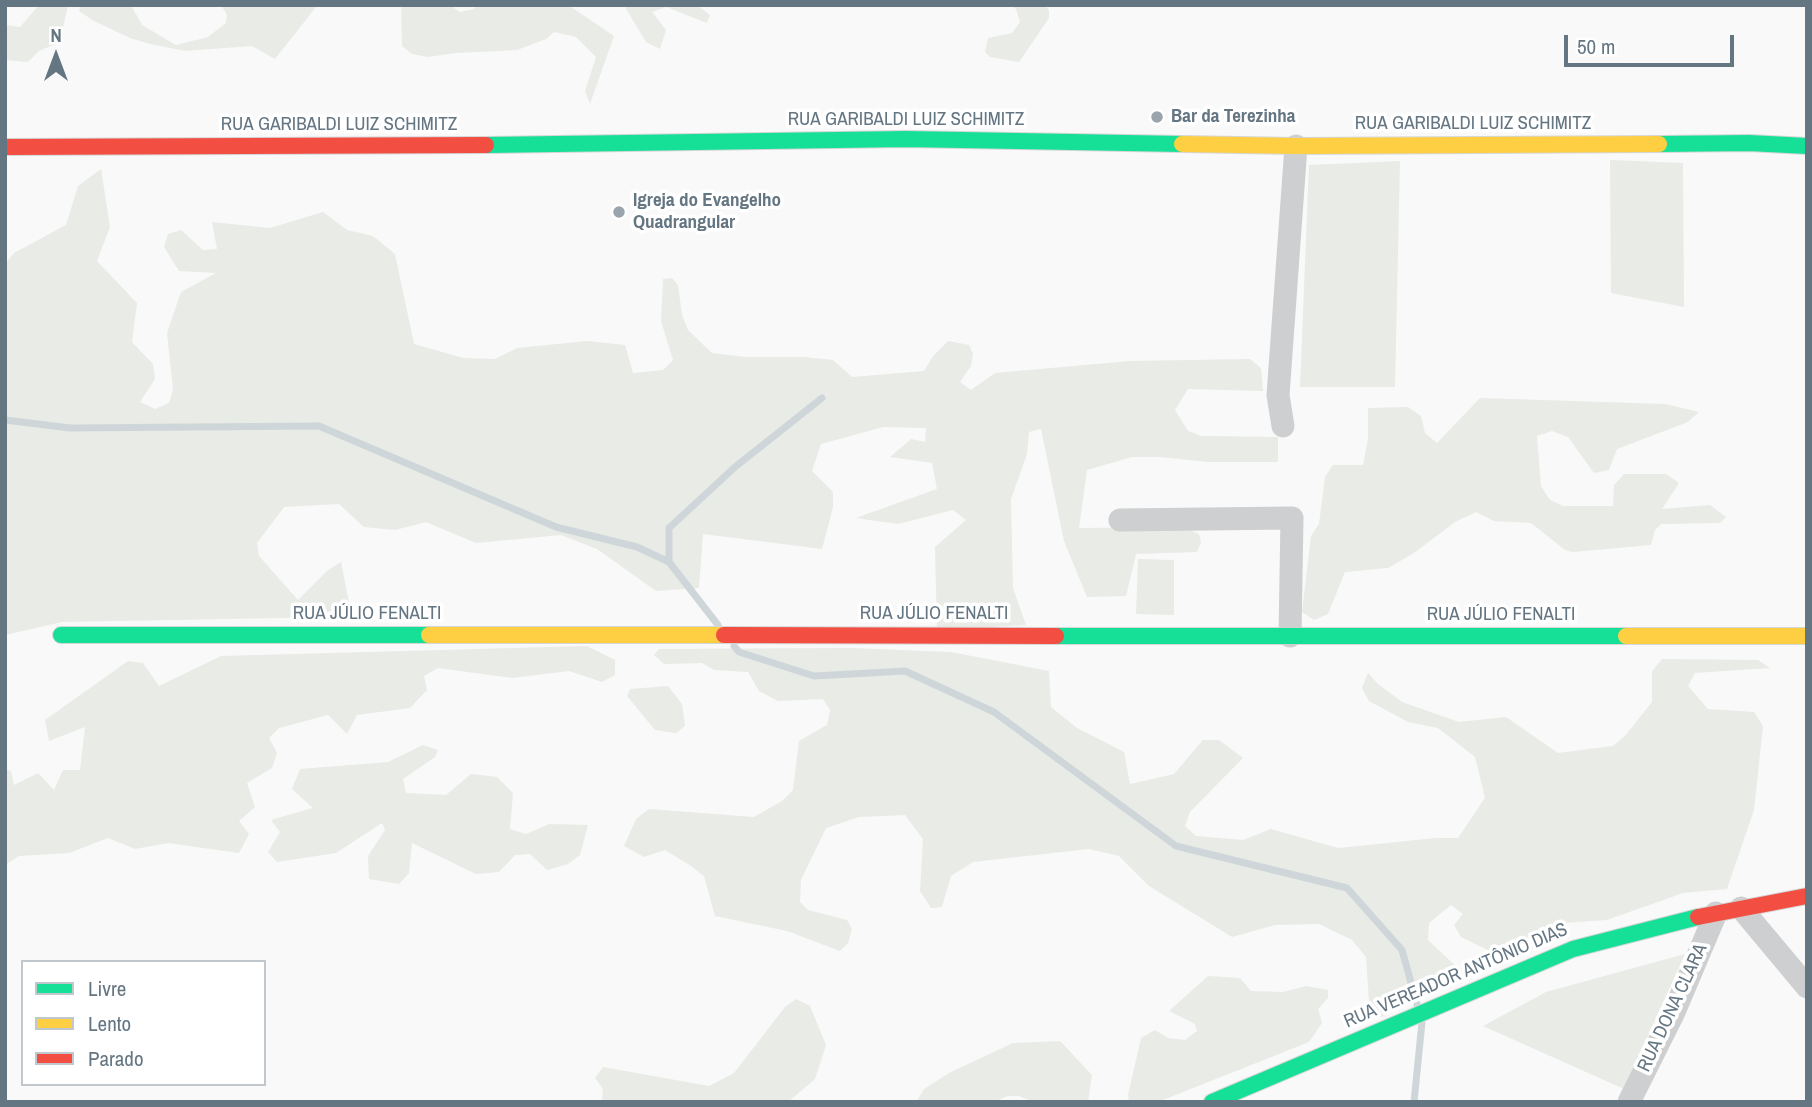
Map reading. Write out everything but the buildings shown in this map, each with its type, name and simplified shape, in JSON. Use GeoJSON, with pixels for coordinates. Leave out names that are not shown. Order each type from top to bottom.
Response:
{"type":"FeatureCollection","features":[{"type":"Feature","properties":{"kind":"street","name":"RUA GARIBALDI LUIZ SCHIMITZ"},"geometry":{"type":"LineString","coordinates":[[5,147],[396,146],[906,139],[1297,146],[1807,146]]}},
{"type":"Feature","properties":{"kind":"street"},"geometry":{"type":"LineString","coordinates":[[1283,426],[1278,395],[1297,146]]}},
{"type":"Feature","properties":{"kind":"street"},"geometry":{"type":"LineString","coordinates":[[1120,520],[1292,518],[1290,636]]}},
{"type":"Feature","properties":{"kind":"street","name":"RUA JÚLIO FENALTI"},"geometry":{"type":"LineString","coordinates":[[61,635],[1807,636]]}},
{"type":"Feature","properties":{"kind":"street","name":"RUA VEREADOR ANTÔNIO DIAS"},"geometry":{"type":"LineString","coordinates":[[1212,1102],[1573,948],[1716,913],[1807,896]]}},
{"type":"Feature","properties":{"kind":"street"},"geometry":{"type":"LineString","coordinates":[[1741,908],[1807,987]]}},
{"type":"Feature","properties":{"kind":"street","name":"RUA DONA CLARA"},"geometry":{"type":"LineString","coordinates":[[1629,1102],[1674,1012],[1716,913]]}},
{"type":"Feature","properties":{"kind":"shaded area"},"geometry":{"type":"Polygon","coordinates":[[[39,5],[68,5],[60,42],[39,51],[28,62],[5,60],[5,25],[20,27],[39,5]]]}},
{"type":"Feature","properties":{"kind":"shaded area"},"geometry":{"type":"Polygon","coordinates":[[[81,5],[131,5],[142,25],[176,45],[208,37],[226,23],[227,15],[221,5],[316,7],[275,59],[252,46],[185,51],[150,44],[94,21],[79,11],[81,5]]]}},
{"type":"Feature","properties":{"kind":"shaded area"},"geometry":{"type":"Polygon","coordinates":[[[401,5],[456,5],[454,8],[460,12],[474,9],[477,5],[568,5],[614,36],[590,104],[585,91],[596,57],[576,37],[554,32],[546,39],[517,50],[428,57],[412,54],[402,46],[401,5]]]}},
{"type":"Feature","properties":{"kind":"shaded area"},"geometry":{"type":"Polygon","coordinates":[[[620,5],[697,5],[710,15],[707,23],[666,7],[652,12],[666,30],[660,49],[646,42],[625,7],[620,5]]]}},
{"type":"Feature","properties":{"kind":"shaded area"},"geometry":{"type":"Polygon","coordinates":[[[1010,5],[1045,5],[1049,10],[1049,18],[1019,62],[990,57],[985,52],[988,38],[1012,33],[1020,22],[1016,9],[1010,5]]]}},
{"type":"Feature","properties":{"kind":"shaded area"},"geometry":{"type":"Polygon","coordinates":[[[1610,160],[1683,163],[1684,307],[1611,293],[1610,160]]]}},
{"type":"Feature","properties":{"kind":"shaded area"},"geometry":{"type":"Polygon","coordinates":[[[1400,161],[1395,387],[1300,387],[1309,165],[1400,161]]]}},
{"type":"Feature","properties":{"kind":"shaded area"},"geometry":{"type":"Polygon","coordinates":[[[101,169],[110,227],[97,261],[137,303],[132,342],[153,364],[155,379],[140,402],[155,409],[169,403],[173,390],[167,333],[181,292],[216,273],[179,271],[164,247],[168,234],[181,230],[203,250],[217,249],[212,222],[270,228],[323,212],[347,230],[373,236],[395,254],[414,344],[463,358],[495,359],[517,348],[587,341],[625,345],[633,373],[663,370],[673,360],[661,321],[663,279],[672,278],[678,285],[682,315],[688,330],[712,353],[833,360],[852,377],[924,371],[933,356],[948,341],[969,345],[973,354],[971,366],[960,382],[971,390],[995,373],[1130,361],[1250,359],[1261,368],[1263,391],[1188,389],[1175,410],[1188,431],[1202,436],[1278,437],[1278,462],[1208,462],[1132,457],[1087,470],[1079,528],[1184,527],[1199,534],[1201,543],[1197,552],[1136,554],[1126,596],[1087,597],[1064,541],[1041,429],[1029,432],[1027,454],[1011,499],[1013,588],[1026,625],[937,630],[935,547],[966,520],[953,510],[898,524],[856,518],[937,489],[932,463],[890,457],[911,439],[925,442],[926,428],[883,427],[821,444],[812,471],[833,492],[833,507],[822,549],[703,534],[699,588],[656,591],[597,549],[561,535],[476,543],[426,522],[395,530],[364,527],[339,504],[284,507],[257,543],[259,556],[298,600],[328,570],[341,562],[349,603],[336,617],[62,622],[5,635],[5,264],[14,253],[66,225],[78,186],[101,169]]]}},
{"type":"Feature","properties":{"kind":"shaded area"},"geometry":{"type":"Polygon","coordinates":[[[1480,398],[1665,404],[1699,412],[1688,422],[1617,449],[1609,470],[1594,473],[1568,437],[1552,431],[1537,436],[1541,486],[1550,500],[1563,506],[1613,506],[1614,485],[1624,474],[1666,474],[1679,483],[1662,509],[1710,505],[1726,517],[1720,523],[1661,524],[1655,530],[1651,545],[1573,552],[1565,550],[1531,523],[1494,521],[1476,512],[1455,522],[1414,553],[1388,568],[1345,572],[1328,614],[1314,620],[1302,612],[1311,536],[1319,524],[1325,477],[1333,465],[1363,465],[1368,439],[1368,408],[1408,407],[1421,416],[1425,433],[1437,443],[1480,398]]]}},
{"type":"Feature","properties":{"kind":"shaded area"},"geometry":{"type":"Polygon","coordinates":[[[1138,559],[1174,560],[1174,615],[1136,614],[1138,559]]]}},
{"type":"Feature","properties":{"kind":"shaded area"},"geometry":{"type":"Polygon","coordinates":[[[587,646],[615,660],[615,675],[602,682],[569,671],[512,678],[438,668],[424,676],[427,690],[410,708],[357,715],[347,734],[328,715],[279,728],[269,738],[277,753],[272,768],[247,783],[255,807],[239,821],[249,834],[239,853],[168,843],[135,849],[108,838],[69,853],[19,856],[5,865],[5,769],[11,771],[14,785],[38,773],[54,790],[63,770],[80,770],[85,727],[49,741],[45,720],[128,661],[143,663],[159,686],[221,656],[587,646]]]}},
{"type":"Feature","properties":{"kind":"shaded area"},"geometry":{"type":"Polygon","coordinates":[[[851,648],[951,652],[1049,671],[1051,707],[1077,728],[1124,752],[1130,784],[1174,774],[1203,740],[1219,740],[1243,758],[1190,812],[1185,826],[1196,836],[1243,840],[1271,829],[1338,848],[1458,838],[1485,798],[1475,757],[1438,728],[1408,722],[1369,701],[1362,688],[1368,673],[1402,702],[1459,722],[1506,717],[1558,753],[1613,746],[1625,736],[1652,702],[1652,671],[1662,659],[1758,660],[1770,668],[1695,673],[1688,686],[1708,709],[1754,712],[1763,726],[1754,810],[1727,889],[1683,893],[1607,920],[1562,923],[1526,954],[1500,956],[1461,937],[1454,925],[1463,914],[1451,905],[1429,923],[1428,940],[1462,972],[1442,988],[1379,1018],[1370,1016],[1366,957],[1352,940],[1319,924],[1275,925],[1232,937],[1149,886],[1119,856],[1089,849],[973,862],[951,876],[942,907],[931,908],[920,891],[923,839],[905,815],[859,817],[826,828],[801,880],[800,902],[808,910],[847,920],[852,929],[848,943],[840,951],[787,931],[715,916],[704,876],[691,866],[665,850],[644,857],[624,846],[636,819],[649,809],[754,817],[782,801],[793,790],[799,741],[827,725],[830,710],[823,699],[778,701],[759,691],[748,672],[714,670],[702,663],[664,664],[654,655],[659,649],[851,648]]]}},
{"type":"Feature","properties":{"kind":"shaded area"},"geometry":{"type":"Polygon","coordinates":[[[668,686],[682,704],[685,726],[676,733],[655,730],[627,696],[630,689],[668,686]]]}},
{"type":"Feature","properties":{"kind":"shaded area"},"geometry":{"type":"Polygon","coordinates":[[[423,745],[438,750],[435,757],[403,779],[406,793],[446,795],[471,774],[497,777],[513,793],[510,829],[526,834],[549,824],[588,825],[580,855],[568,864],[547,870],[530,854],[515,855],[499,872],[476,874],[412,843],[409,873],[399,884],[369,879],[368,856],[385,830],[382,823],[336,853],[277,862],[268,852],[280,832],[271,820],[313,808],[292,789],[300,769],[388,762],[423,745]]]}},
{"type":"Feature","properties":{"kind":"shaded area"},"geometry":{"type":"Polygon","coordinates":[[[1685,954],[1624,1089],[1483,1026],[1546,992],[1685,954]]]}},
{"type":"Feature","properties":{"kind":"shaded area"},"geometry":{"type":"Polygon","coordinates":[[[1208,976],[1240,978],[1251,991],[1283,992],[1306,986],[1328,990],[1328,998],[1318,1009],[1322,1023],[1309,1042],[1158,1102],[1129,1102],[1128,1095],[1141,1038],[1155,1030],[1168,1038],[1185,1040],[1197,1031],[1195,1024],[1169,1011],[1208,976]]]}},
{"type":"Feature","properties":{"kind":"shaded area"},"geometry":{"type":"Polygon","coordinates":[[[796,999],[810,1006],[826,1045],[815,1079],[788,1102],[602,1102],[603,1089],[595,1078],[603,1067],[709,1086],[734,1073],[785,1007],[796,999]]]}},
{"type":"Feature","properties":{"kind":"shaded area"},"geometry":{"type":"Polygon","coordinates":[[[1060,1041],[1092,1075],[1088,1102],[1033,1102],[1019,1096],[1008,1096],[993,1102],[916,1102],[924,1089],[949,1073],[1013,1043],[1060,1041]]]}},
{"type":"Feature","properties":{"kind":"waterway"},"geometry":{"type":"LineString","coordinates":[[718,625],[669,562],[669,528],[735,467],[822,398]]}},
{"type":"Feature","properties":{"kind":"waterway"},"geometry":{"type":"LineString","coordinates":[[5,420],[70,428],[319,426],[556,527],[637,547],[669,562]]}},
{"type":"Feature","properties":{"kind":"waterway"},"geometry":{"type":"LineString","coordinates":[[734,646],[739,652],[814,676],[905,671],[994,712],[1176,846],[1347,888],[1402,950],[1418,1008]]}},
{"type":"Feature","properties":{"kind":"waterway"},"geometry":{"type":"LineString","coordinates":[[1414,1102],[1422,1022]]}},
{"type":"Feature","properties":{"kind":"traffic: fast"},"geometry":{"type":"LineString","coordinates":[[486,145],[906,139],[1182,144]]}},
{"type":"Feature","properties":{"kind":"traffic: fast"},"geometry":{"type":"LineString","coordinates":[[1659,144],[1749,143],[1807,146]]}},
{"type":"Feature","properties":{"kind":"traffic: fast"},"geometry":{"type":"LineString","coordinates":[[61,635],[429,635]]}},
{"type":"Feature","properties":{"kind":"traffic: fast"},"geometry":{"type":"LineString","coordinates":[[1056,636],[1626,636]]}},
{"type":"Feature","properties":{"kind":"traffic: fast"},"geometry":{"type":"LineString","coordinates":[[1212,1102],[1573,949],[1698,917]]}},
{"type":"Feature","properties":{"kind":"traffic: slow"},"geometry":{"type":"LineString","coordinates":[[1182,144],[1659,144]]}},
{"type":"Feature","properties":{"kind":"traffic: slow"},"geometry":{"type":"LineString","coordinates":[[429,635],[724,635]]}},
{"type":"Feature","properties":{"kind":"traffic: slow"},"geometry":{"type":"LineString","coordinates":[[1626,636],[1807,636]]}},
{"type":"Feature","properties":{"kind":"traffic: jam"},"geometry":{"type":"LineString","coordinates":[[5,147],[486,145]]}},
{"type":"Feature","properties":{"kind":"traffic: jam"},"geometry":{"type":"LineString","coordinates":[[724,635],[1056,636]]}},
{"type":"Feature","properties":{"kind":"traffic: jam"},"geometry":{"type":"LineString","coordinates":[[1698,917],[1807,896]]}},
{"type":"Feature","properties":{"kind":"place","name":"Bar da Terezinha"},"geometry":{"type":"Point","coordinates":[1157,117]}},
{"type":"Feature","properties":{"kind":"place","name":"Igreja do Evangelho Quadrangular"},"geometry":{"type":"Point","coordinates":[619,212]}}]}
